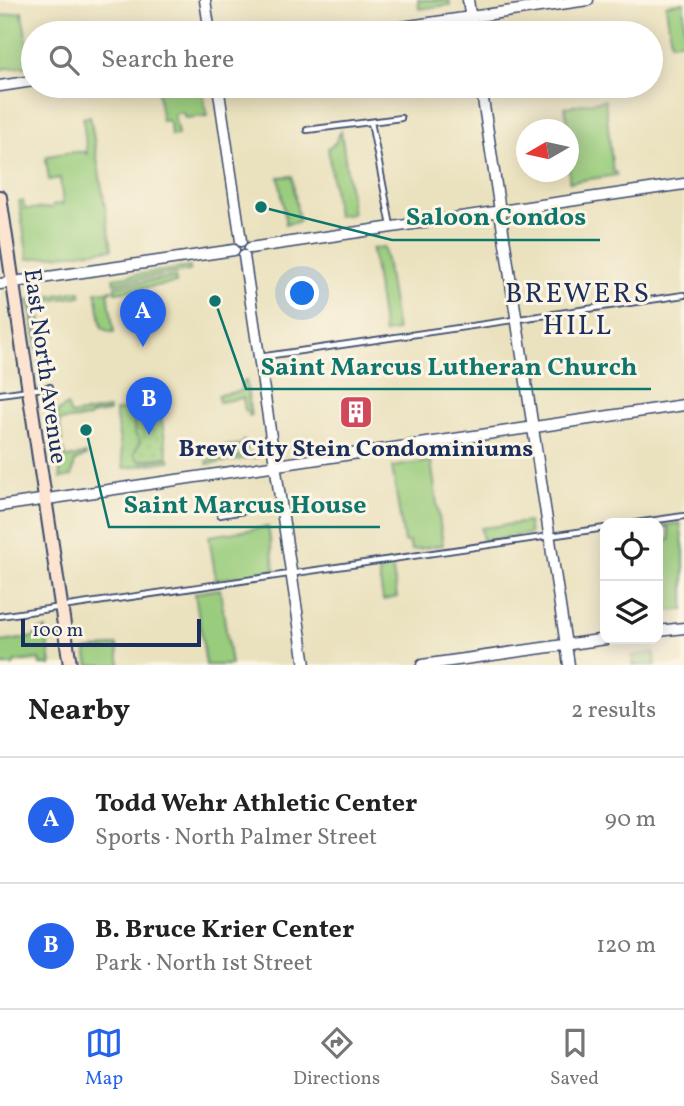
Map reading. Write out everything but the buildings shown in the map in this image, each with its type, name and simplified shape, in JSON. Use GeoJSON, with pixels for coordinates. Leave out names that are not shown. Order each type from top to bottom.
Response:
{"type":"FeatureCollection","features":[{"type":"Feature","properties":{"kind":"main road","name":"East North Avenue"},"geometry":{"type":"LineString","coordinates":[[0,197],[6,283],[29,390],[70,665]]}},
{"type":"Feature","properties":{"kind":"street"},"geometry":{"type":"LineString","coordinates":[[205,0],[208,21]]}},
{"type":"Feature","properties":{"kind":"street"},"geometry":{"type":"LineString","coordinates":[[468,0],[472,21]]}},
{"type":"Feature","properties":{"kind":"street"},"geometry":{"type":"LineString","coordinates":[[443,21],[588,0]]}},
{"type":"Feature","properties":{"kind":"street"},"geometry":{"type":"LineString","coordinates":[[0,86],[21,83]]}},
{"type":"Feature","properties":{"kind":"street"},"geometry":{"type":"LineString","coordinates":[[220,98],[305,665]]}},
{"type":"Feature","properties":{"kind":"street"},"geometry":{"type":"LineString","coordinates":[[483,98],[569,665]]}},
{"type":"Feature","properties":{"kind":"street"},"geometry":{"type":"LineString","coordinates":[[6,283],[684,184]]}},
{"type":"Feature","properties":{"kind":"street"},"geometry":{"type":"LineString","coordinates":[[0,506],[684,405]]}},
{"type":"Feature","properties":{"kind":"street"},"geometry":{"type":"LineString","coordinates":[[663,630],[684,628]]}},
{"type":"Feature","properties":{"kind":"street"},"geometry":{"type":"LineString","coordinates":[[422,665],[600,640]]}},
{"type":"Feature","properties":{"kind":"lane"},"geometry":{"type":"LineString","coordinates":[[307,130],[401,118]]}},
{"type":"Feature","properties":{"kind":"lane"},"geometry":{"type":"LineString","coordinates":[[371,122],[391,226]]}},
{"type":"Feature","properties":{"kind":"lane"},"geometry":{"type":"LineString","coordinates":[[258,357],[684,295]]}},
{"type":"Feature","properties":{"kind":"lane"},"geometry":{"type":"LineString","coordinates":[[0,394],[50,387]]}},
{"type":"Feature","properties":{"kind":"lane"},"geometry":{"type":"LineString","coordinates":[[220,515],[281,505]]}},
{"type":"Feature","properties":{"kind":"lane"},"geometry":{"type":"LineString","coordinates":[[663,519],[684,516]]}},
{"type":"Feature","properties":{"kind":"lane"},"geometry":{"type":"LineString","coordinates":[[0,616],[600,529]]}},
{"type":"Feature","properties":{"kind":"green space"},"geometry":{"type":"Polygon","coordinates":[[[418,0],[449,0],[450,5],[419,9],[418,0]]]}},
{"type":"Feature","properties":{"kind":"green space"},"geometry":{"type":"Polygon","coordinates":[[[684,2],[684,41],[671,43],[666,5],[684,2]]]}},
{"type":"Feature","properties":{"kind":"green space"},"geometry":{"type":"Polygon","coordinates":[[[22,12],[21,67],[0,69],[0,16],[22,12]]]}},
{"type":"Feature","properties":{"kind":"green space"},"geometry":{"type":"Polygon","coordinates":[[[159,98],[204,98],[207,116],[185,118],[183,112],[174,114],[178,135],[171,136],[170,123],[167,120],[162,121],[159,98]]]}},
{"type":"Feature","properties":{"kind":"green space"},"geometry":{"type":"Polygon","coordinates":[[[605,100],[613,172],[617,175],[579,181],[579,119],[567,119],[565,107],[605,100]]]}},
{"type":"Feature","properties":{"kind":"green space"},"geometry":{"type":"Polygon","coordinates":[[[90,116],[112,249],[28,259],[19,201],[23,201],[25,209],[52,208],[53,205],[63,204],[60,178],[49,180],[46,159],[48,156],[71,152],[85,152],[87,155],[83,118],[90,116]]]}},
{"type":"Feature","properties":{"kind":"green space"},"geometry":{"type":"Polygon","coordinates":[[[341,131],[353,214],[337,216],[328,148],[335,143],[341,131]]]}},
{"type":"Feature","properties":{"kind":"green space"},"geometry":{"type":"Polygon","coordinates":[[[292,176],[299,222],[286,224],[279,177],[292,176]]]}},
{"type":"Feature","properties":{"kind":"green space"},"geometry":{"type":"Polygon","coordinates":[[[384,247],[397,331],[384,333],[372,249],[384,247]]]}},
{"type":"Feature","properties":{"kind":"green space"},"geometry":{"type":"Polygon","coordinates":[[[190,267],[190,271],[114,283],[113,278],[190,267]]]}},
{"type":"Feature","properties":{"kind":"green space"},"geometry":{"type":"Polygon","coordinates":[[[175,277],[176,283],[115,292],[115,286],[175,277]]]}},
{"type":"Feature","properties":{"kind":"green space"},"geometry":{"type":"Polygon","coordinates":[[[112,290],[108,293],[114,332],[110,332],[102,328],[96,292],[112,290]]]}},
{"type":"Feature","properties":{"kind":"green space"},"geometry":{"type":"Polygon","coordinates":[[[80,291],[81,296],[47,301],[47,306],[39,308],[47,363],[44,363],[34,299],[80,291]]]}},
{"type":"Feature","properties":{"kind":"green space"},"geometry":{"type":"Polygon","coordinates":[[[31,300],[44,382],[30,307],[26,301],[31,300]]]}},
{"type":"Feature","properties":{"kind":"green space"},"geometry":{"type":"Polygon","coordinates":[[[246,381],[251,416],[245,411],[243,398],[219,402],[218,395],[241,391],[241,383],[246,381]]]}},
{"type":"Feature","properties":{"kind":"green space"},"geometry":{"type":"Polygon","coordinates":[[[67,405],[71,415],[109,409],[109,412],[88,418],[59,421],[62,441],[55,441],[52,417],[58,416],[56,413],[67,405]]]}},
{"type":"Feature","properties":{"kind":"green space"},"geometry":{"type":"Polygon","coordinates":[[[127,409],[134,415],[134,432],[140,441],[138,460],[143,462],[169,458],[170,461],[124,468],[115,411],[127,409]]]}},
{"type":"Feature","properties":{"kind":"green space"},"geometry":{"type":"Polygon","coordinates":[[[159,411],[168,457],[138,460],[134,454],[140,441],[135,434],[133,413],[159,411]]]}},
{"type":"Feature","properties":{"kind":"green space"},"geometry":{"type":"Polygon","coordinates":[[[243,441],[246,441],[248,450],[200,457],[196,453],[196,448],[243,444],[243,441]]]}},
{"type":"Feature","properties":{"kind":"green space"},"geometry":{"type":"Polygon","coordinates":[[[62,446],[67,458],[86,456],[75,461],[72,476],[61,478],[56,448],[62,446]]]}},
{"type":"Feature","properties":{"kind":"green space"},"geometry":{"type":"Polygon","coordinates":[[[257,453],[258,457],[207,464],[207,460],[257,453]]]}},
{"type":"Feature","properties":{"kind":"green space"},"geometry":{"type":"Polygon","coordinates":[[[431,461],[443,545],[411,550],[409,542],[404,542],[392,467],[431,461]]]}},
{"type":"Feature","properties":{"kind":"green space"},"geometry":{"type":"Polygon","coordinates":[[[528,522],[530,534],[483,541],[481,528],[528,522]]]}},
{"type":"Feature","properties":{"kind":"green space"},"geometry":{"type":"Polygon","coordinates":[[[680,523],[684,552],[684,609],[668,611],[663,577],[663,542],[670,540],[668,527],[663,526],[680,523]]]}},
{"type":"Feature","properties":{"kind":"green space"},"geometry":{"type":"Polygon","coordinates":[[[268,527],[275,570],[216,580],[209,536],[268,527]]]}},
{"type":"Feature","properties":{"kind":"green space"},"geometry":{"type":"Polygon","coordinates":[[[392,565],[397,597],[383,600],[378,567],[392,565]]]}},
{"type":"Feature","properties":{"kind":"green space"},"geometry":{"type":"Polygon","coordinates":[[[220,589],[231,665],[206,665],[195,593],[220,589]]]}},
{"type":"Feature","properties":{"kind":"green space"},"geometry":{"type":"Polygon","coordinates":[[[46,629],[51,665],[40,665],[39,659],[0,665],[0,642],[34,637],[38,631],[46,629]]]}},
{"type":"Feature","properties":{"kind":"green space"},"geometry":{"type":"Polygon","coordinates":[[[117,645],[120,665],[89,665],[86,650],[117,645]]]}},
{"type":"Feature","properties":{"kind":"green space"},"geometry":{"type":"Polygon","coordinates":[[[654,652],[656,665],[633,665],[632,656],[654,652]]]}},
{"type":"Feature","properties":{"kind":"place","name":"Saloon Condos"},"geometry":{"type":"Point","coordinates":[261,207]}},
{"type":"Feature","properties":{"kind":"place","name":"Saint Marcus Lutheran Church"},"geometry":{"type":"Point","coordinates":[215,301]}},
{"type":"Feature","properties":{"kind":"place","name":"Todd Wehr Athletic Center"},"geometry":{"type":"Point","coordinates":[143,347]}},
{"type":"Feature","properties":{"kind":"place","name":"Brew City Stein Condominiums"},"geometry":{"type":"Point","coordinates":[356,412]}},
{"type":"Feature","properties":{"kind":"place","name":"Saint Marcus House"},"geometry":{"type":"Point","coordinates":[86,430]}},
{"type":"Feature","properties":{"kind":"place","name":"B. Bruce Krier Center"},"geometry":{"type":"Point","coordinates":[149,435]}},
{"type":"Feature","properties":{"kind":"district","name":"BREWERS HILL"},"geometry":{"type":"Point","coordinates":[578,308]}}]}
